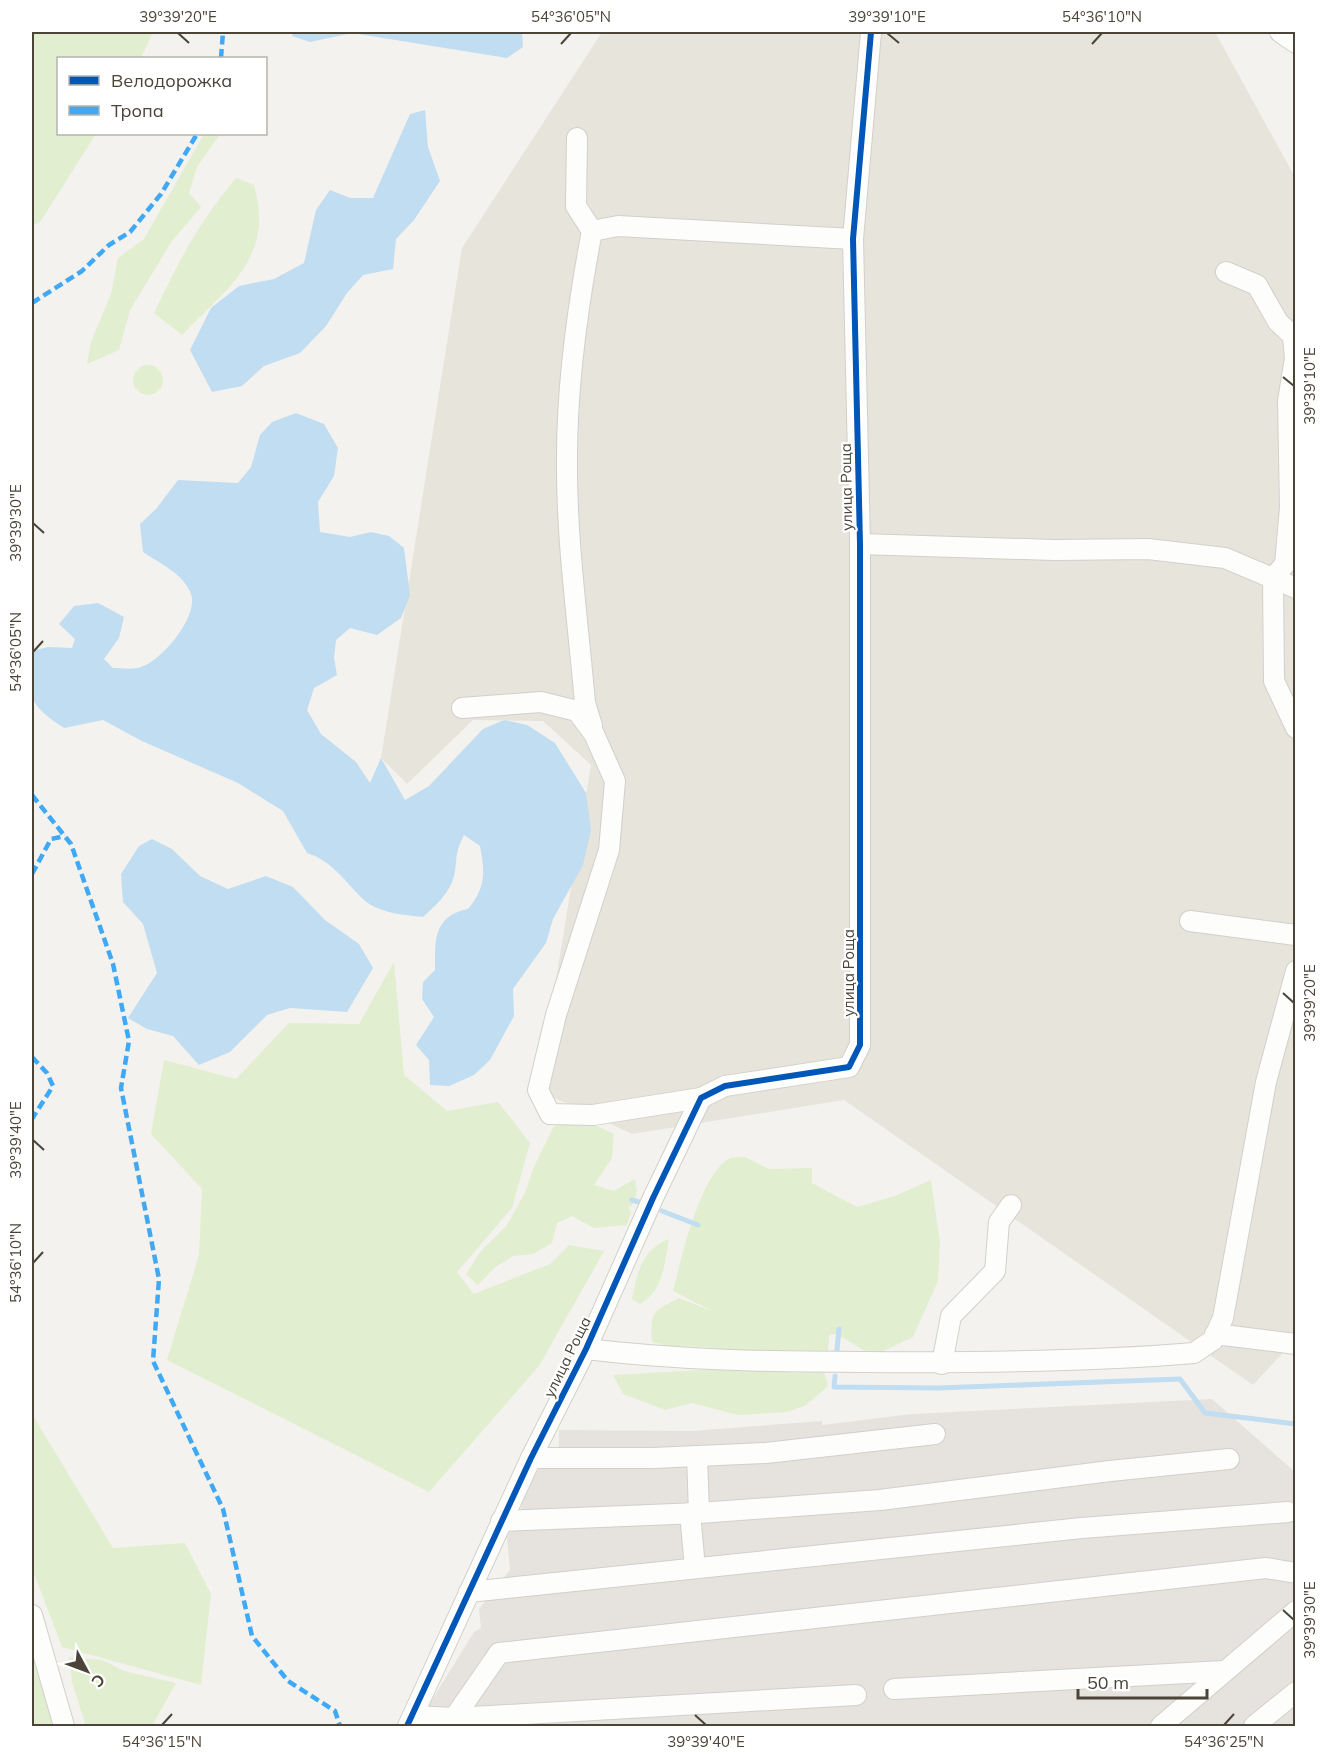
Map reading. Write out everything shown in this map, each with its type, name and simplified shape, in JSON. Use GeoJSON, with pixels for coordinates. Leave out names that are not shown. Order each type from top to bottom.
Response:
{"type":"FeatureCollection","features":[{"type":"Feature","properties":{"kind":"street","name":"улица Роща"},"geometry":{"type":"LineString","coordinates":[[592,231],[570,397],[567,457],[570,538],[585,703],[594,734],[615,781],[609,850],[556,1015],[538,1090],[550,1114],[593,1115],[701,1098],[725,1086],[849,1066],[860,1045],[860,544],[854,239],[871,32]]}},
{"type":"Feature","properties":{"kind":"street"},"geometry":{"type":"LineString","coordinates":[[1280,32],[1296,43]]}},
{"type":"Feature","properties":{"kind":"street"},"geometry":{"type":"LineString","coordinates":[[576,138],[576,206],[592,231],[618,226],[854,239]]}},
{"type":"Feature","properties":{"kind":"street"},"geometry":{"type":"LineString","coordinates":[[1226,272],[1257,285],[1278,322],[1293,336],[1295,358],[1287,401],[1290,508],[1285,564],[1273,578],[1274,681],[1296,728]]}},
{"type":"Feature","properties":{"kind":"street"},"geometry":{"type":"LineString","coordinates":[[860,544],[1054,550],[1148,549],[1225,558],[1296,588]]}},
{"type":"Feature","properties":{"kind":"street","name":"улица Роща"},"geometry":{"type":"LineString","coordinates":[[462,708],[541,702],[578,711],[594,734]]}},
{"type":"Feature","properties":{"kind":"street"},"geometry":{"type":"LineString","coordinates":[[1190,921],[1296,935]]}},
{"type":"Feature","properties":{"kind":"street"},"geometry":{"type":"LineString","coordinates":[[586,1349],[645,1356],[790,1363],[942,1364],[1194,1353],[1213,1340],[1223,1318],[1266,1082],[1296,971]]}},
{"type":"Feature","properties":{"kind":"street","name":"улица Роща"},"geometry":{"type":"LineString","coordinates":[[410,1721],[501,1521],[586,1349],[653,1198],[701,1098]]}},
{"type":"Feature","properties":{"kind":"street"},"geometry":{"type":"LineString","coordinates":[[942,1364],[951,1316],[995,1271],[999,1222],[1011,1205]]}},
{"type":"Feature","properties":{"kind":"street"},"geometry":{"type":"LineString","coordinates":[[1215,1334],[1296,1344]]}},
{"type":"Feature","properties":{"kind":"street"},"geometry":{"type":"LineString","coordinates":[[531,1458],[766,1453],[935,1434]]}},
{"type":"Feature","properties":{"kind":"street"},"geometry":{"type":"LineString","coordinates":[[695,1568],[698,1456]]}},
{"type":"Feature","properties":{"kind":"street"},"geometry":{"type":"LineString","coordinates":[[501,1521],[695,1513],[880,1500],[1229,1459]]}},
{"type":"Feature","properties":{"kind":"street"},"geometry":{"type":"LineString","coordinates":[[469,1592],[1082,1528],[1288,1512]]}},
{"type":"Feature","properties":{"kind":"street"},"geometry":{"type":"LineString","coordinates":[[454,1718],[499,1653],[1266,1568],[1296,1573]]}},
{"type":"Feature","properties":{"kind":"street"},"geometry":{"type":"LineString","coordinates":[[1161,1726],[1296,1611]]}},
{"type":"Feature","properties":{"kind":"street"},"geometry":{"type":"LineString","coordinates":[[32,1615],[64,1726]]}},
{"type":"Feature","properties":{"kind":"street"},"geometry":{"type":"LineString","coordinates":[[894,1689],[1224,1671]]}},
{"type":"Feature","properties":{"kind":"street"},"geometry":{"type":"LineString","coordinates":[[1254,1726],[1296,1692]]}},
{"type":"Feature","properties":{"kind":"street"},"geometry":{"type":"LineString","coordinates":[[410,1721],[856,1695]]}},
{"type":"Feature","properties":{"kind":"shaded area"},"geometry":{"type":"Polygon","coordinates":[[[602,32],[1215,32],[1296,179],[1296,1339],[1253,1385],[844,1100],[632,1134],[538,1090],[591,765],[543,721],[473,720],[407,784],[381,758],[462,248],[602,32]]]}},
{"type":"Feature","properties":{"kind":"shaded area"},"geometry":{"type":"Polygon","coordinates":[[[1212,1399],[1295,1472],[1295,1726],[425,1726],[427,1708],[474,1632],[481,1628],[479,1609],[510,1570],[507,1537],[521,1513],[522,1497],[533,1476],[559,1446],[559,1430],[692,1431],[822,1421],[822,1425],[912,1414],[1212,1399]]]}},
{"type":"Feature","properties":{"kind":"green space"},"geometry":{"type":"Polygon","coordinates":[[[32,32],[153,32],[141,57],[57,57],[57,135],[95,135],[40,222],[32,226],[32,32]]]}},
{"type":"Feature","properties":{"kind":"green space"},"geometry":{"type":"Polygon","coordinates":[[[203,135],[219,135],[197,167],[189,193],[201,207],[172,241],[130,310],[119,350],[87,364],[91,342],[111,294],[118,258],[144,239],[203,135]]]}},
{"type":"Feature","properties":{"kind":"green space"},"geometry":{"type":"Polygon","coordinates":[[[236,178],[254,185],[259,210],[258,233],[252,252],[243,270],[230,286],[182,335],[154,313],[191,242],[236,178]]]}},
{"type":"Feature","properties":{"kind":"green space"},"geometry":{"type":"Polygon","coordinates":[[[148,365],[159,369],[163,380],[159,391],[148,395],[137,391],[133,380],[137,369],[148,365]]]}},
{"type":"Feature","properties":{"kind":"green space"},"geometry":{"type":"Polygon","coordinates":[[[394,962],[404,1075],[447,1111],[498,1102],[530,1143],[512,1208],[457,1272],[474,1294],[550,1264],[569,1245],[604,1251],[539,1366],[429,1492],[167,1360],[199,1255],[202,1189],[151,1134],[164,1060],[236,1079],[289,1023],[359,1024],[394,962]]]}},
{"type":"Feature","properties":{"kind":"green space"},"geometry":{"type":"Polygon","coordinates":[[[587,1121],[614,1134],[612,1158],[594,1185],[614,1191],[635,1179],[637,1192],[632,1206],[628,1207],[631,1212],[627,1225],[594,1228],[572,1216],[557,1223],[552,1243],[533,1254],[513,1256],[494,1268],[478,1285],[466,1274],[480,1252],[507,1225],[525,1193],[533,1169],[554,1126],[587,1121]]]}},
{"type":"Feature","properties":{"kind":"green space"},"geometry":{"type":"Polygon","coordinates":[[[745,1157],[769,1169],[812,1168],[812,1183],[857,1207],[895,1196],[931,1180],[940,1243],[938,1281],[913,1337],[873,1356],[837,1334],[829,1335],[828,1351],[794,1350],[737,1354],[707,1347],[668,1346],[652,1342],[652,1324],[655,1314],[679,1298],[714,1312],[673,1291],[693,1218],[710,1181],[719,1167],[730,1158],[745,1157]]]}},
{"type":"Feature","properties":{"kind":"green space"},"geometry":{"type":"Polygon","coordinates":[[[669,1239],[662,1276],[654,1292],[640,1304],[632,1299],[642,1263],[652,1249],[669,1239]]]}},
{"type":"Feature","properties":{"kind":"green space"},"geometry":{"type":"Polygon","coordinates":[[[735,1368],[797,1373],[824,1372],[828,1386],[806,1405],[787,1412],[738,1415],[692,1403],[665,1410],[623,1394],[613,1375],[735,1368]]]}},
{"type":"Feature","properties":{"kind":"green space"},"geometry":{"type":"Polygon","coordinates":[[[32,1414],[113,1548],[185,1543],[211,1594],[201,1685],[62,1647],[32,1568],[32,1414]]]}},
{"type":"Feature","properties":{"kind":"green space"},"geometry":{"type":"Polygon","coordinates":[[[32,1651],[42,1677],[54,1726],[32,1726],[32,1651]]]}},
{"type":"Feature","properties":{"kind":"green space"},"geometry":{"type":"Polygon","coordinates":[[[69,1657],[102,1660],[124,1671],[176,1683],[152,1726],[86,1726],[72,1682],[69,1657]]]}},
{"type":"Feature","properties":{"kind":"water"},"geometry":{"type":"Polygon","coordinates":[[[293,32],[522,32],[523,47],[507,58],[352,33],[310,42],[292,36],[293,32]]]}},
{"type":"Feature","properties":{"kind":"water"},"geometry":{"type":"Polygon","coordinates":[[[425,110],[428,147],[440,181],[414,220],[396,239],[393,269],[363,275],[347,293],[326,326],[300,353],[264,366],[242,386],[212,392],[190,350],[211,308],[239,286],[274,279],[304,263],[316,210],[330,190],[350,198],[373,198],[410,114],[425,110]]]}},
{"type":"Feature","properties":{"kind":"water"},"geometry":{"type":"Polygon","coordinates":[[[296,413],[324,424],[338,448],[334,476],[318,502],[320,532],[350,537],[371,532],[389,536],[404,548],[410,595],[401,618],[377,635],[350,628],[336,640],[334,658],[337,675],[314,688],[307,710],[321,734],[356,762],[370,783],[381,758],[405,800],[429,786],[483,729],[504,720],[527,725],[555,743],[586,793],[591,830],[583,865],[553,919],[546,943],[513,989],[514,1016],[490,1060],[474,1075],[449,1086],[430,1085],[429,1060],[416,1045],[434,1017],[422,999],[423,982],[435,970],[436,940],[442,924],[448,917],[468,909],[481,887],[483,864],[480,846],[464,835],[457,851],[454,876],[449,888],[442,899],[423,917],[384,911],[364,900],[324,861],[307,853],[283,811],[238,783],[142,741],[103,720],[64,728],[42,711],[32,696],[32,651],[48,647],[72,648],[75,639],[59,624],[74,606],[98,603],[124,617],[119,638],[104,659],[113,668],[141,667],[150,663],[168,647],[190,614],[191,594],[177,575],[143,552],[140,524],[156,509],[178,480],[238,483],[251,467],[260,435],[272,422],[296,413]]]}},
{"type":"Feature","properties":{"kind":"water"},"geometry":{"type":"Polygon","coordinates":[[[152,839],[172,849],[200,876],[228,889],[266,876],[293,887],[325,920],[359,944],[373,968],[347,1012],[290,1008],[267,1015],[230,1052],[199,1065],[173,1036],[147,1029],[128,1018],[157,973],[143,924],[123,902],[121,874],[139,846],[152,839]]]}},
{"type":"Feature","properties":{"kind":"waterway"},"geometry":{"type":"LineString","coordinates":[[632,1200],[642,1203]]}},
{"type":"Feature","properties":{"kind":"waterway"},"geometry":{"type":"LineString","coordinates":[[662,1211],[698,1225]]}},
{"type":"Feature","properties":{"kind":"waterway"},"geometry":{"type":"LineString","coordinates":[[837,1350],[839,1329]]}},
{"type":"Feature","properties":{"kind":"waterway"},"geometry":{"type":"LineString","coordinates":[[835,1376],[834,1387],[939,1388],[1180,1379],[1205,1413],[1296,1424]]}},
{"type":"Feature","properties":{"kind":"marked path"},"geometry":{"type":"LineString","coordinates":[[221,57],[223,32]]}},
{"type":"Feature","properties":{"kind":"marked path"},"geometry":{"type":"LineString","coordinates":[[32,303],[82,271],[109,245],[130,232],[161,194],[196,135]]}},
{"type":"Feature","properties":{"kind":"marked path"},"geometry":{"type":"LineString","coordinates":[[32,795],[71,844],[113,964],[129,1041],[121,1088],[159,1279],[153,1361],[223,1509],[252,1636],[288,1681],[335,1711],[340,1726]]}},
{"type":"Feature","properties":{"kind":"marked path"},"geometry":{"type":"LineString","coordinates":[[32,874],[51,839],[65,836]]}},
{"type":"Feature","properties":{"kind":"marked path"},"geometry":{"type":"LineString","coordinates":[[32,1057],[47,1073],[53,1086],[32,1119]]}},
{"type":"Feature","properties":{"kind":"cycle path"},"geometry":{"type":"LineString","coordinates":[[407,1726],[531,1458],[586,1349],[653,1198],[701,1098],[725,1086],[849,1067],[860,1045],[860,544],[853,239],[871,32]]}}]}
